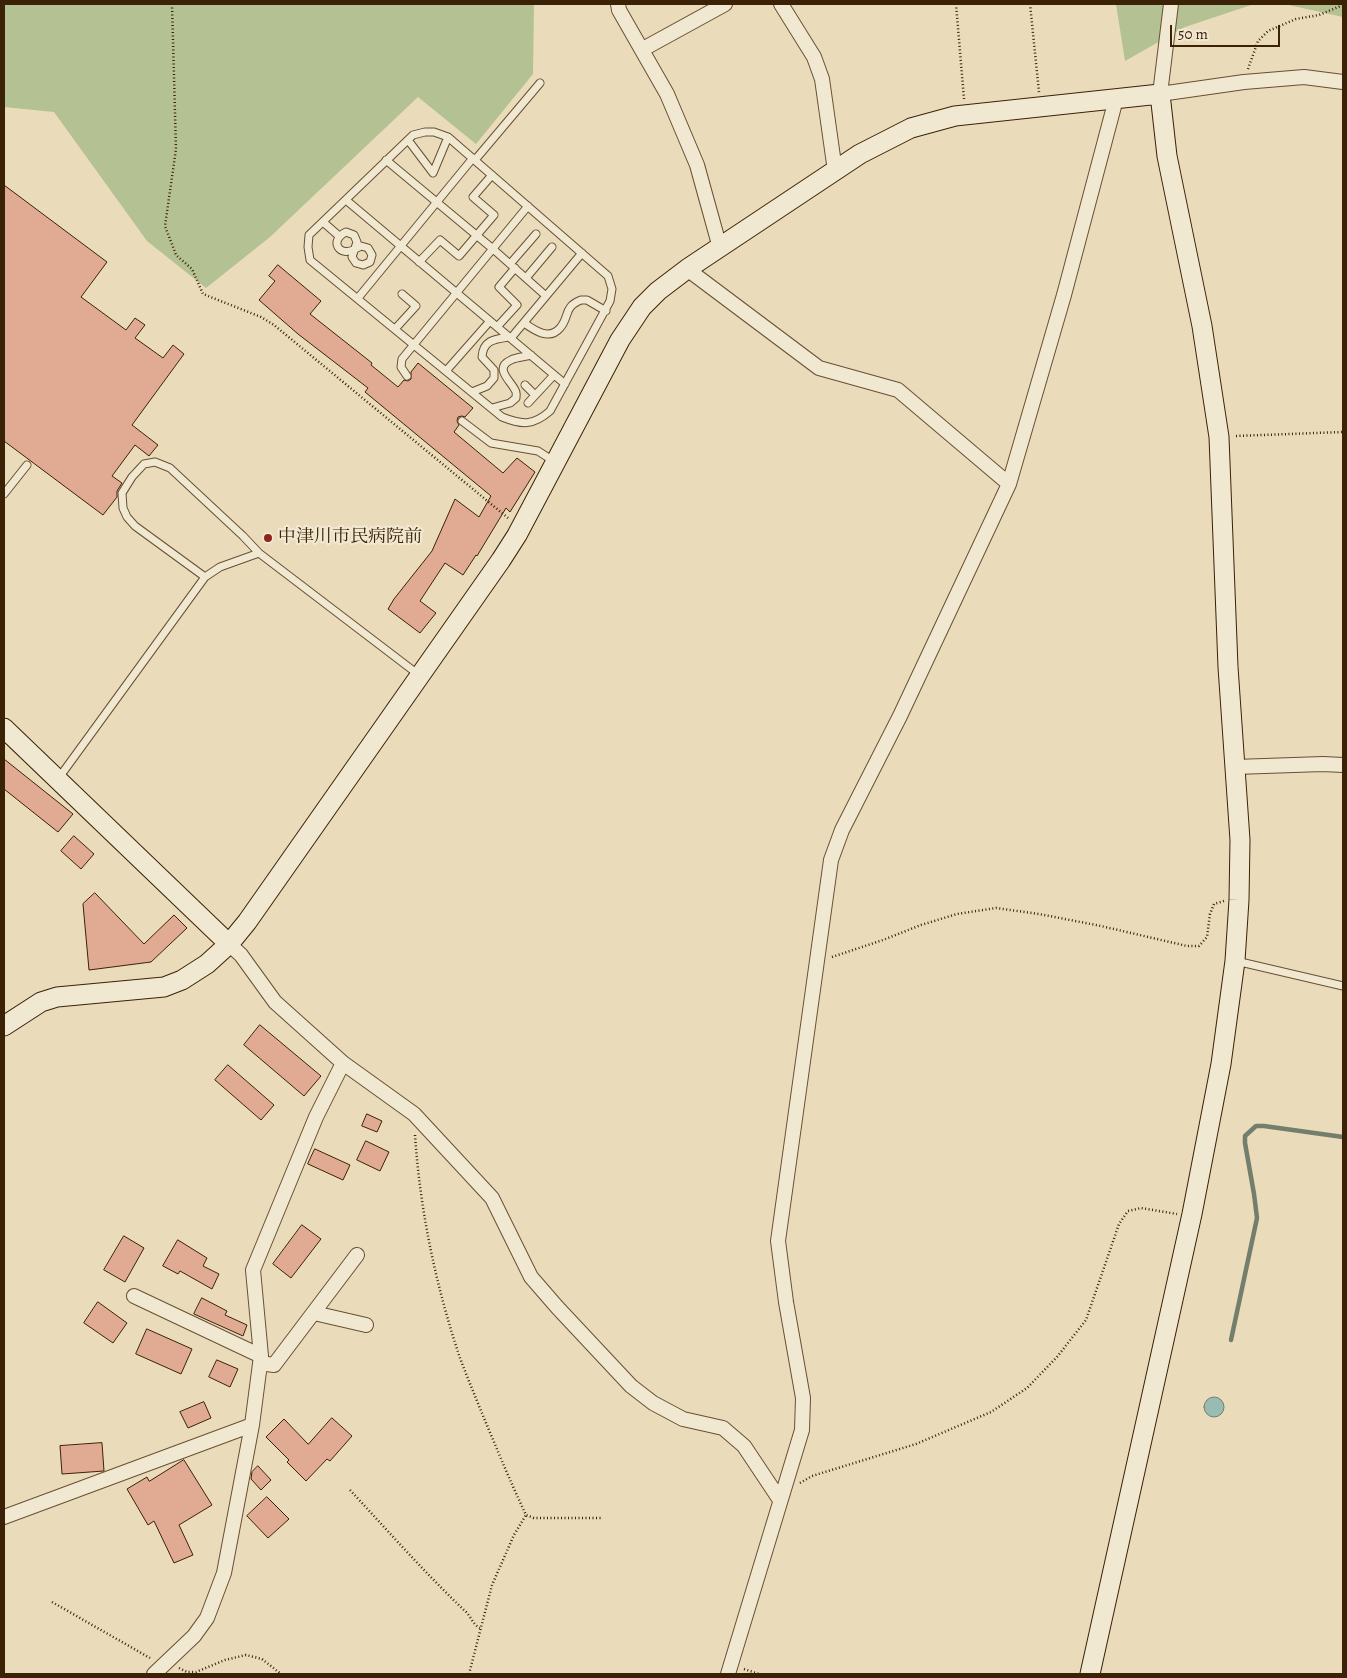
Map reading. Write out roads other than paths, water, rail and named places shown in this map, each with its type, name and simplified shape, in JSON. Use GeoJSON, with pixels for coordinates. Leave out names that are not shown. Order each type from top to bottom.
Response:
{"type":"FeatureCollection","features":[{"type":"Feature","properties":{"kind":"street"},"geometry":{"type":"LineString","coordinates":[[618,4],[619,10],[667,94],[696,166],[720,248]]}},
{"type":"Feature","properties":{"kind":"street"},"geometry":{"type":"LineString","coordinates":[[643,49],[725,4]]}},
{"type":"Feature","properties":{"kind":"street"},"geometry":{"type":"LineString","coordinates":[[781,4],[814,57],[822,79],[835,171]]}},
{"type":"Feature","properties":{"kind":"street"},"geometry":{"type":"LineString","coordinates":[[1090,1674],[1192,1214],[1220,1064],[1235,961],[1239,900],[1240,840],[1228,668],[1219,437],[1202,326],[1167,156],[1160,94],[1171,4]]}},
{"type":"Feature","properties":{"kind":"street"},"geometry":{"type":"LineString","coordinates":[[4,1026],[41,1002],[57,997],[164,987],[182,980],[207,964],[248,922],[501,560],[620,340],[642,307],[658,291],[687,270],[860,154],[911,128],[955,116],[1160,94],[1244,82],[1304,77],[1343,82]]}},
{"type":"Feature","properties":{"kind":"street"},"geometry":{"type":"LineString","coordinates":[[728,1674],[802,1430],[803,1398],[786,1302],[778,1241],[831,860],[842,830],[900,716],[1009,484],[1064,296],[1116,99]]}},
{"type":"Feature","properties":{"kind":"street"},"geometry":{"type":"LineString","coordinates":[[687,270],[819,368],[898,390],[1009,484]]}},
{"type":"Feature","properties":{"kind":"street"},"geometry":{"type":"LineString","coordinates":[[4,728],[241,955],[275,1002],[343,1064],[419,1119],[492,1198],[531,1277],[556,1307],[631,1386],[653,1403],[682,1419],[723,1428],[744,1446],[782,1496]]}},
{"type":"Feature","properties":{"kind":"street"},"geometry":{"type":"LineString","coordinates":[[1235,768],[1343,765]]}},
{"type":"Feature","properties":{"kind":"street"},"geometry":{"type":"LineString","coordinates":[[162,1668],[194,1636],[207,1618],[224,1573],[252,1425],[261,1359],[253,1270],[316,1117],[343,1064]]}},
{"type":"Feature","properties":{"kind":"street"},"geometry":{"type":"LineString","coordinates":[[134,1296],[274,1365],[357,1255]]}},
{"type":"Feature","properties":{"kind":"street"},"geometry":{"type":"LineString","coordinates":[[314,1313],[366,1325]]}},
{"type":"Feature","properties":{"kind":"street"},"geometry":{"type":"LineString","coordinates":[[4,1517],[252,1425]]}},
{"type":"Feature","properties":{"kind":"lane"},"geometry":{"type":"LineString","coordinates":[[358,298],[437,202],[540,83]]}},
{"type":"Feature","properties":{"kind":"lane"},"geometry":{"type":"LineString","coordinates":[[434,132],[448,137],[608,276],[612,289],[606,311],[550,411],[539,420],[528,423],[515,422],[502,417],[310,260],[309,236],[413,135],[434,132]]}},
{"type":"Feature","properties":{"kind":"lane"},"geometry":{"type":"LineString","coordinates":[[408,140],[433,174],[448,137]]}},
{"type":"Feature","properties":{"kind":"lane"},"geometry":{"type":"LineString","coordinates":[[386,160],[546,296]]}},
{"type":"Feature","properties":{"kind":"lane"},"geometry":{"type":"LineString","coordinates":[[419,262],[440,240],[459,256],[494,215],[473,197],[492,175]]}},
{"type":"Feature","properties":{"kind":"lane"},"geometry":{"type":"LineString","coordinates":[[346,200],[565,384]]}},
{"type":"Feature","properties":{"kind":"lane"},"geometry":{"type":"LineString","coordinates":[[407,376],[401,367],[402,359],[528,206]]}},
{"type":"Feature","properties":{"kind":"lane"},"geometry":{"type":"LineString","coordinates":[[323,222],[339,236]]}},
{"type":"Feature","properties":{"kind":"lane"},"geometry":{"type":"LineString","coordinates":[[346,232],[354,235],[357,242],[355,249],[350,252],[340,250],[337,246],[339,236],[346,232]]}},
{"type":"Feature","properties":{"kind":"lane"},"geometry":{"type":"LineString","coordinates":[[497,327],[517,305],[499,287],[536,234]]}},
{"type":"Feature","properties":{"kind":"lane"},"geometry":{"type":"LineString","coordinates":[[526,278],[552,247]]}},
{"type":"Feature","properties":{"kind":"lane"},"geometry":{"type":"LineString","coordinates":[[472,392],[487,386],[494,378],[494,370],[482,357],[482,350],[486,343],[510,337],[524,323],[582,253]]}},
{"type":"Feature","properties":{"kind":"lane"},"geometry":{"type":"LineString","coordinates":[[395,329],[416,306],[402,294]]}},
{"type":"Feature","properties":{"kind":"lane"},"geometry":{"type":"LineString","coordinates":[[524,323],[537,332],[544,334],[554,332],[560,329],[570,307],[581,300],[588,300],[606,311]]}},
{"type":"Feature","properties":{"kind":"lane"},"geometry":{"type":"LineString","coordinates":[[446,371],[490,321]]}},
{"type":"Feature","properties":{"kind":"lane"},"geometry":{"type":"LineString","coordinates":[[492,408],[510,403],[516,398],[516,391],[504,374],[505,364],[511,360],[531,356]]}},
{"type":"Feature","properties":{"kind":"lane"},"geometry":{"type":"LineString","coordinates":[[528,403],[554,375]]}},
{"type":"Feature","properties":{"kind":"lane"},"geometry":{"type":"LineString","coordinates":[[525,385],[535,395]]}},
{"type":"Feature","properties":{"kind":"lane"},"geometry":{"type":"LineString","coordinates":[[462,421],[491,443],[538,451],[555,462]]}},
{"type":"Feature","properties":{"kind":"lane"},"geometry":{"type":"LineString","coordinates":[[205,577],[135,526],[127,517],[123,508],[122,493],[132,477],[144,464],[155,462],[170,468],[244,536],[259,553],[420,676]]}},
{"type":"Feature","properties":{"kind":"lane"},"geometry":{"type":"LineString","coordinates":[[4,494],[27,465]]}},
{"type":"Feature","properties":{"kind":"lane"},"geometry":{"type":"LineString","coordinates":[[58,780],[205,577],[220,567],[259,553]]}},
{"type":"Feature","properties":{"kind":"lane"},"geometry":{"type":"LineString","coordinates":[[1235,961],[1343,986]]}},
{"type":"Feature","properties":{"kind":"water"},"geometry":{"type":"Polygon","coordinates":[[[1214,1397],[1221,1400],[1224,1407],[1221,1414],[1214,1417],[1207,1414],[1204,1407],[1207,1400],[1214,1397]]]}},
{"type":"Feature","properties":{"kind":"waterway"},"geometry":{"type":"LineString","coordinates":[[1231,1340],[1257,1218],[1245,1136],[1256,1126],[1264,1126],[1343,1137]]}},
{"type":"Feature","properties":{"kind":"place","name":"中津川市民病院前"},"geometry":{"type":"Point","coordinates":[268,538]}}]}
